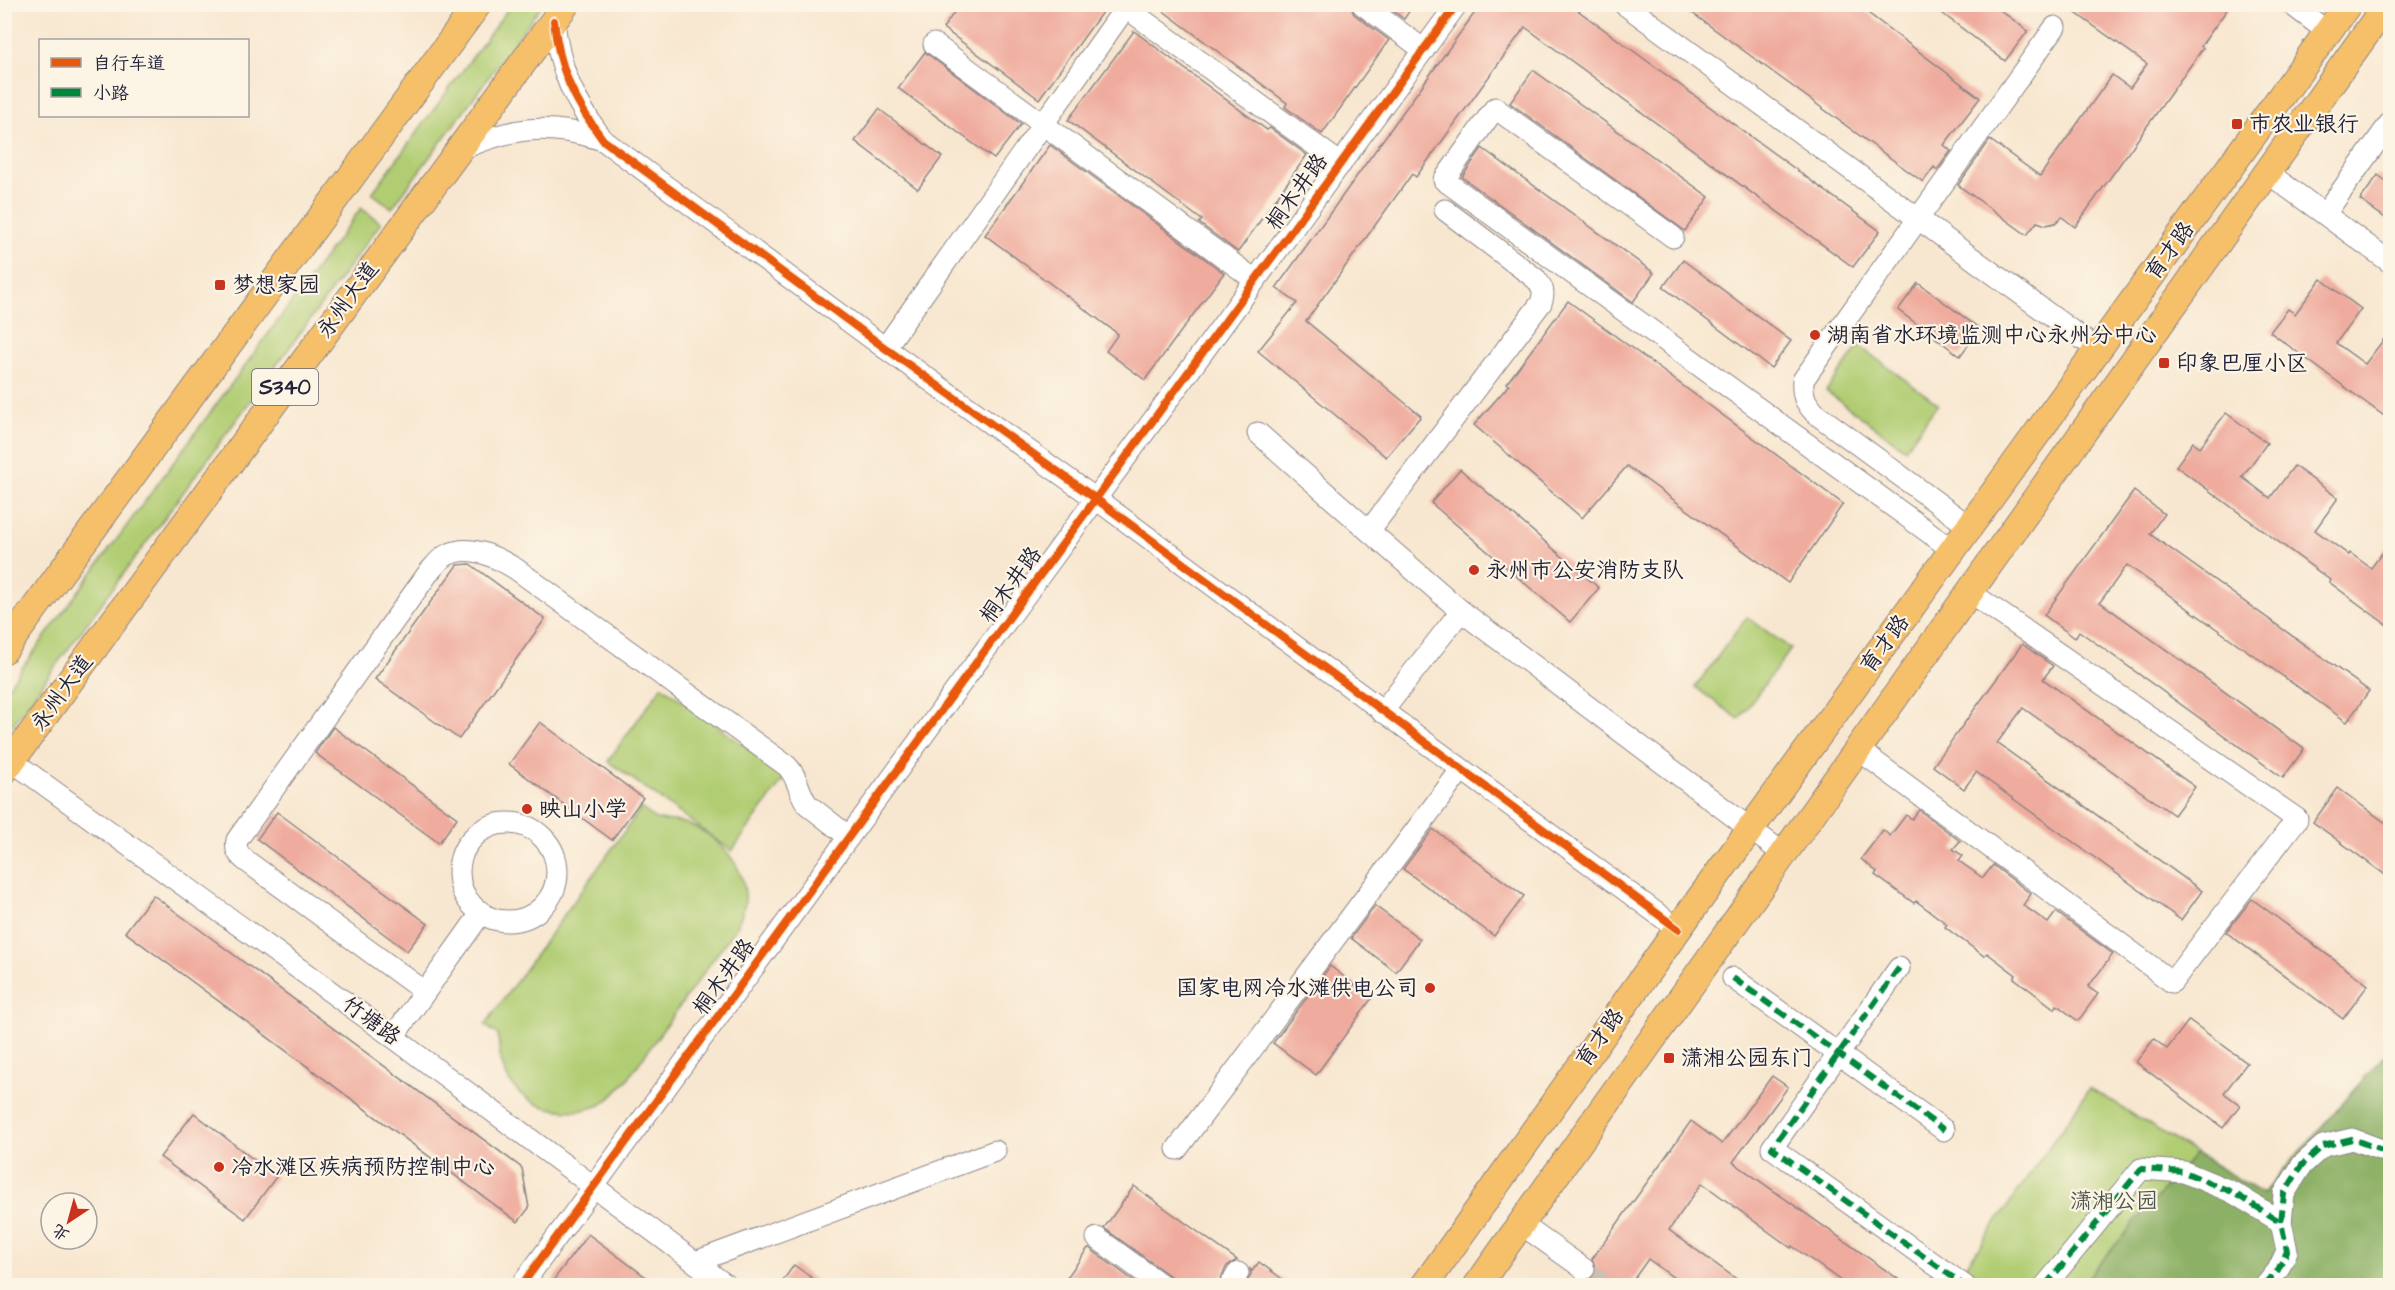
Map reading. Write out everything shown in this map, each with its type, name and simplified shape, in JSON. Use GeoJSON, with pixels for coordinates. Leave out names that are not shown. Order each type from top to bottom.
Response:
{"type":"FeatureCollection","features":[{"type":"Feature","properties":{"kind":"main road","name":"S340"},"geometry":{"type":"LineString","coordinates":[[4,650],[478,4]]}},
{"type":"Feature","properties":{"kind":"main road","name":"育才路"},"geometry":{"type":"LineString","coordinates":[[1424,1286],[1750,829],[2348,4]]}},
{"type":"Feature","properties":{"kind":"main road","name":"育才路"},"geometry":{"type":"LineString","coordinates":[[1478,1286],[2384,6]]}},
{"type":"Feature","properties":{"kind":"main road","name":"永州大道"},"geometry":{"type":"LineString","coordinates":[[8,766],[560,13]]}},
{"type":"Feature","properties":{"kind":"street"},"geometry":{"type":"LineString","coordinates":[[1362,4],[1424,50]]}},
{"type":"Feature","properties":{"kind":"street","name":"桐木井路"},"geometry":{"type":"LineString","coordinates":[[521,1286],[1457,4]]}},
{"type":"Feature","properties":{"kind":"street"},"geometry":{"type":"LineString","coordinates":[[1624,4],[2098,350]]}},
{"type":"Feature","properties":{"kind":"street"},"geometry":{"type":"LineString","coordinates":[[2291,4],[2328,32]]}},
{"type":"Feature","properties":{"kind":"street"},"geometry":{"type":"LineString","coordinates":[[885,348],[1125,6],[1341,164]]}},
{"type":"Feature","properties":{"kind":"street"},"geometry":{"type":"LineString","coordinates":[[560,13],[561,65],[571,91],[603,140],[885,348],[1096,499],[1678,929]]}},
{"type":"Feature","properties":{"kind":"street"},"geometry":{"type":"LineString","coordinates":[[1970,527],[1815,413],[1805,403],[1802,393],[1803,380],[2055,27]]}},
{"type":"Feature","properties":{"kind":"street"},"geometry":{"type":"LineString","coordinates":[[934,44],[1255,280]]}},
{"type":"Feature","properties":{"kind":"street"},"geometry":{"type":"LineString","coordinates":[[1673,237],[1495,108],[1444,180],[1953,550]]}},
{"type":"Feature","properties":{"kind":"street"},"geometry":{"type":"LineString","coordinates":[[2325,214],[2391,123]]}},
{"type":"Feature","properties":{"kind":"street"},"geometry":{"type":"LineString","coordinates":[[457,152],[487,138],[516,131],[544,128],[573,130],[603,140]]}},
{"type":"Feature","properties":{"kind":"street"},"geometry":{"type":"LineString","coordinates":[[2268,173],[2391,262]]}},
{"type":"Feature","properties":{"kind":"street"},"geometry":{"type":"LineString","coordinates":[[1369,531],[1541,303],[1544,295],[1536,279],[1445,210]]}},
{"type":"Feature","properties":{"kind":"street"},"geometry":{"type":"LineString","coordinates":[[1258,433],[1461,611],[1785,855]]}},
{"type":"Feature","properties":{"kind":"street"},"geometry":{"type":"LineString","coordinates":[[424,992],[245,860],[238,854],[236,846],[237,840],[429,572],[445,555],[462,550],[480,553],[497,558],[516,569],[787,766],[793,772],[802,799],[849,837]]}},
{"type":"Feature","properties":{"kind":"street"},"geometry":{"type":"LineString","coordinates":[[1859,750],[2172,982],[2297,819],[1971,592]]}},
{"type":"Feature","properties":{"kind":"street"},"geometry":{"type":"LineString","coordinates":[[1382,712],[1461,611]]}},
{"type":"Feature","properties":{"kind":"street","name":"竹塘路"},"geometry":{"type":"LineString","coordinates":[[8,766],[393,1037],[727,1286]]}},
{"type":"Feature","properties":{"kind":"street"},"geometry":{"type":"LineString","coordinates":[[1178,1149],[1461,770]]}},
{"type":"Feature","properties":{"kind":"street"},"geometry":{"type":"LineString","coordinates":[[509,823],[532,829],[544,838],[553,852],[557,869],[556,885],[549,900],[537,912],[522,919],[506,921],[490,917],[482,912],[466,896],[460,881],[459,865],[464,850],[473,837],[486,828],[509,823]]}},
{"type":"Feature","properties":{"kind":"street"},"geometry":{"type":"LineString","coordinates":[[393,1037],[482,912]]}},
{"type":"Feature","properties":{"kind":"street"},"geometry":{"type":"LineString","coordinates":[[1899,968],[1772,1148],[1965,1286]]}},
{"type":"Feature","properties":{"kind":"street"},"geometry":{"type":"LineString","coordinates":[[1733,978],[1944,1130]]}},
{"type":"Feature","properties":{"kind":"street"},"geometry":{"type":"LineString","coordinates":[[2265,1286],[2278,1270],[2287,1251],[2281,1222],[2284,1194],[2302,1165],[2323,1146],[2352,1139],[2391,1153]]}},
{"type":"Feature","properties":{"kind":"street"},"geometry":{"type":"LineString","coordinates":[[695,1262],[995,1150]]}},
{"type":"Feature","properties":{"kind":"street"},"geometry":{"type":"LineString","coordinates":[[2045,1286],[2141,1169],[2184,1172],[2232,1192],[2281,1222]]}},
{"type":"Feature","properties":{"kind":"street"},"geometry":{"type":"LineString","coordinates":[[1521,1224],[1584,1269]]}},
{"type":"Feature","properties":{"kind":"street"},"geometry":{"type":"LineString","coordinates":[[1096,1238],[1162,1286]]}},
{"type":"Feature","properties":{"kind":"green space"},"geometry":{"type":"Polygon","coordinates":[[[511,5],[542,5],[392,208],[372,193],[511,5]]]}},
{"type":"Feature","properties":{"kind":"green space"},"geometry":{"type":"Polygon","coordinates":[[[361,208],[381,223],[5,735],[5,691],[361,208]]]}},
{"type":"Feature","properties":{"kind":"green space"},"geometry":{"type":"Polygon","coordinates":[[[1859,346],[1938,404],[1905,449],[1826,391],[1859,346]]]}},
{"type":"Feature","properties":{"kind":"green space"},"geometry":{"type":"Polygon","coordinates":[[[1747,617],[1791,649],[1739,719],[1695,687],[1747,617]]]}},
{"type":"Feature","properties":{"kind":"green space"},"geometry":{"type":"Polygon","coordinates":[[[662,686],[786,776],[732,851],[608,761],[662,686]]]}},
{"type":"Feature","properties":{"kind":"green space"},"geometry":{"type":"Polygon","coordinates":[[[641,808],[656,819],[681,822],[695,827],[706,833],[725,850],[733,860],[743,882],[745,898],[742,915],[737,926],[627,1080],[611,1097],[604,1103],[589,1109],[552,1109],[529,1100],[511,1083],[503,1066],[498,1035],[485,1025],[641,808]]]}},
{"type":"Feature","properties":{"kind":"green space","name":"潇湘公园"},"geometry":{"type":"Polygon","coordinates":[[[2390,1049],[2390,1285],[1952,1286],[2090,1088],[2262,1194],[2390,1049]]]}},
{"type":"Feature","properties":{"kind":"green space","name":"潇湘公园"},"geometry":{"type":"Polygon","coordinates":[[[2390,1049],[2390,1285],[2080,1286],[2195,1153],[2263,1194],[2390,1049]]]}},
{"type":"Feature","properties":{"kind":"building"},"geometry":{"type":"Polygon","coordinates":[[[960,4],[1108,4],[1039,99],[943,28],[960,4]]]}},
{"type":"Feature","properties":{"kind":"building"},"geometry":{"type":"Polygon","coordinates":[[[1154,4],[1350,4],[1354,14],[1389,40],[1322,134],[1285,107],[1287,103],[1154,4]]]}},
{"type":"Feature","properties":{"kind":"building"},"geometry":{"type":"Polygon","coordinates":[[[1384,4],[1414,4],[1404,19],[1384,4]]]}},
{"type":"Feature","properties":{"kind":"building"},"geometry":{"type":"Polygon","coordinates":[[[1481,4],[1569,4],[1880,231],[1853,267],[1525,27],[1416,177],[1412,174],[1306,321],[1421,416],[1386,457],[1258,351],[1297,303],[1276,288],[1481,4]]]}},
{"type":"Feature","properties":{"kind":"building"},"geometry":{"type":"Polygon","coordinates":[[[1680,4],[1856,4],[1980,98],[1944,145],[1951,151],[1937,170],[1934,167],[1923,182],[1680,4]]]}},
{"type":"Feature","properties":{"kind":"building"},"geometry":{"type":"Polygon","coordinates":[[[1930,4],[1992,4],[2028,31],[2005,61],[1930,4]]]}},
{"type":"Feature","properties":{"kind":"building"},"geometry":{"type":"Polygon","coordinates":[[[2063,4],[2231,4],[2201,46],[2203,48],[2075,227],[2062,217],[2055,223],[2046,225],[2037,222],[2027,235],[1958,185],[1990,140],[2040,176],[2112,75],[2130,88],[2147,64],[2063,4]]]}},
{"type":"Feature","properties":{"kind":"building"},"geometry":{"type":"Polygon","coordinates":[[[1134,31],[1267,130],[1270,128],[1307,155],[1238,252],[1199,223],[1202,220],[1068,120],[1134,31]]]}},
{"type":"Feature","properties":{"kind":"building"},"geometry":{"type":"Polygon","coordinates":[[[925,52],[1021,124],[994,159],[898,88],[925,52]]]}},
{"type":"Feature","properties":{"kind":"building"},"geometry":{"type":"Polygon","coordinates":[[[1533,70],[1709,197],[1685,231],[1510,103],[1533,70]]]}},
{"type":"Feature","properties":{"kind":"building"},"geometry":{"type":"Polygon","coordinates":[[[879,109],[942,157],[918,189],[855,141],[879,109]]]}},
{"type":"Feature","properties":{"kind":"building"},"geometry":{"type":"Polygon","coordinates":[[[1050,145],[1224,273],[1145,380],[1106,351],[1118,334],[985,235],[1050,145]]]}},
{"type":"Feature","properties":{"kind":"building"},"geometry":{"type":"Polygon","coordinates":[[[1482,148],[1654,273],[1633,302],[1462,177],[1482,148]]]}},
{"type":"Feature","properties":{"kind":"building"},"geometry":{"type":"Polygon","coordinates":[[[2378,175],[2391,185],[2391,222],[2360,200],[2378,175]]]}},
{"type":"Feature","properties":{"kind":"building"},"geometry":{"type":"Polygon","coordinates":[[[1683,260],[1791,341],[1771,368],[1663,287],[1683,260]]]}},
{"type":"Feature","properties":{"kind":"building"},"geometry":{"type":"Polygon","coordinates":[[[2321,279],[2361,309],[2336,343],[2365,364],[2391,330],[2391,421],[2270,332],[2288,309],[2295,314],[2321,279]]]}},
{"type":"Feature","properties":{"kind":"building"},"geometry":{"type":"Polygon","coordinates":[[[1918,283],[1980,329],[1960,356],[1898,310],[1918,283]]]}},
{"type":"Feature","properties":{"kind":"building"},"geometry":{"type":"Polygon","coordinates":[[[1568,301],[1843,504],[1788,583],[1627,466],[1582,518],[1474,425],[1509,385],[1507,383],[1568,301]]]}},
{"type":"Feature","properties":{"kind":"building"},"geometry":{"type":"Polygon","coordinates":[[[2226,413],[2267,443],[2242,477],[2270,498],[2294,466],[2338,498],[2315,530],[2371,568],[2391,541],[2391,628],[2176,466],[2193,442],[2200,447],[2226,413]]]}},
{"type":"Feature","properties":{"kind":"building"},"geometry":{"type":"Polygon","coordinates":[[[1460,469],[1599,588],[1570,622],[1431,503],[1460,469]]]}},
{"type":"Feature","properties":{"kind":"building"},"geometry":{"type":"Polygon","coordinates":[[[2134,491],[2164,514],[2150,534],[2369,691],[2347,722],[2127,565],[2100,602],[2304,749],[2283,778],[2079,631],[2075,638],[2044,615],[2134,491]]]}},
{"type":"Feature","properties":{"kind":"building"},"geometry":{"type":"Polygon","coordinates":[[[470,564],[545,619],[459,739],[375,679],[457,565],[470,564]]]}},
{"type":"Feature","properties":{"kind":"building"},"geometry":{"type":"Polygon","coordinates":[[[2022,644],[2053,666],[2043,679],[2195,787],[2174,815],[2023,708],[1997,743],[2202,891],[2181,920],[1976,772],[1964,789],[1933,766],[2022,644]]]}},
{"type":"Feature","properties":{"kind":"building"},"geometry":{"type":"Polygon","coordinates":[[[540,722],[643,798],[612,840],[509,764],[540,722]]]}},
{"type":"Feature","properties":{"kind":"building"},"geometry":{"type":"Polygon","coordinates":[[[333,727],[457,818],[439,843],[315,753],[333,727]]]}},
{"type":"Feature","properties":{"kind":"building"},"geometry":{"type":"Polygon","coordinates":[[[2338,788],[2391,827],[2391,879],[2313,822],[2338,788]]]}},
{"type":"Feature","properties":{"kind":"building"},"geometry":{"type":"Polygon","coordinates":[[[1919,810],[1960,841],[1953,849],[1963,856],[1959,861],[1983,878],[1993,865],[2031,894],[2023,905],[2048,923],[2056,912],[2113,954],[2088,987],[2098,994],[2078,1021],[2057,1005],[2055,1009],[2014,978],[2016,975],[1987,953],[1984,956],[1945,927],[1947,924],[1875,875],[1877,872],[1861,859],[1883,830],[1890,836],[1906,815],[1912,819],[1919,810]]]}},
{"type":"Feature","properties":{"kind":"building"},"geometry":{"type":"Polygon","coordinates":[[[277,812],[428,924],[407,951],[257,839],[277,812]]]}},
{"type":"Feature","properties":{"kind":"building"},"geometry":{"type":"Polygon","coordinates":[[[1433,829],[1524,896],[1494,936],[1403,869],[1433,829]]]}},
{"type":"Feature","properties":{"kind":"building"},"geometry":{"type":"Polygon","coordinates":[[[153,895],[522,1168],[529,1208],[518,1222],[125,932],[153,895]]]}},
{"type":"Feature","properties":{"kind":"building"},"geometry":{"type":"Polygon","coordinates":[[[2252,899],[2368,985],[2343,1019],[2226,932],[2252,899]]]}},
{"type":"Feature","properties":{"kind":"building"},"geometry":{"type":"Polygon","coordinates":[[[1375,906],[1420,939],[1396,972],[1351,938],[1375,906]]]}},
{"type":"Feature","properties":{"kind":"building"},"geometry":{"type":"Polygon","coordinates":[[[1330,966],[1372,998],[1316,1075],[1273,1043],[1330,966]]]}},
{"type":"Feature","properties":{"kind":"building"},"geometry":{"type":"Polygon","coordinates":[[[2189,1020],[2247,1063],[2224,1093],[2240,1105],[2223,1128],[2136,1062],[2154,1039],[2167,1049],[2189,1020]]]}},
{"type":"Feature","properties":{"kind":"building"},"geometry":{"type":"Polygon","coordinates":[[[1772,1076],[1788,1087],[1733,1162],[1908,1286],[1848,1286],[1792,1246],[1791,1248],[1702,1183],[1669,1230],[1746,1286],[1685,1286],[1648,1259],[1629,1286],[1573,1286],[1577,1280],[1589,1281],[1594,1277],[1597,1270],[1592,1259],[1691,1121],[1722,1144],[1772,1076]]]}},
{"type":"Feature","properties":{"kind":"building","name":"冷水滩区疾病预防控制中心"},"geometry":{"type":"Polygon","coordinates":[[[194,1113],[276,1177],[245,1219],[160,1157],[194,1113]]]}},
{"type":"Feature","properties":{"kind":"building"},"geometry":{"type":"Polygon","coordinates":[[[1134,1186],[1237,1260],[1227,1266],[1217,1286],[1175,1286],[1170,1276],[1104,1228],[1134,1186]]]}},
{"type":"Feature","properties":{"kind":"building"},"geometry":{"type":"Polygon","coordinates":[[[588,1234],[658,1286],[549,1286],[588,1234]]]}},
{"type":"Feature","properties":{"kind":"building"},"geometry":{"type":"Polygon","coordinates":[[[1089,1248],[1141,1286],[1061,1286],[1089,1248]]]}},
{"type":"Feature","properties":{"kind":"building"},"geometry":{"type":"Polygon","coordinates":[[[1259,1262],[1292,1286],[1245,1286],[1251,1274],[1250,1269],[1252,1271],[1259,1262]]]}},
{"type":"Feature","properties":{"kind":"building"},"geometry":{"type":"Polygon","coordinates":[[[794,1265],[823,1286],[779,1286],[794,1265]]]}},
{"type":"Feature","properties":{"kind":"tunnel"},"geometry":{"type":"LineString","coordinates":[[1584,1269],[1606,1286]]}},
{"type":"Feature","properties":{"kind":"marked path"},"geometry":{"type":"LineString","coordinates":[[1899,968],[1772,1148],[1965,1286]]}},
{"type":"Feature","properties":{"kind":"marked path"},"geometry":{"type":"LineString","coordinates":[[1733,978],[1944,1130]]}},
{"type":"Feature","properties":{"kind":"marked path"},"geometry":{"type":"LineString","coordinates":[[2265,1286],[2278,1270],[2287,1251],[2281,1222],[2284,1194],[2302,1165],[2323,1146],[2352,1139],[2390,1153]]}},
{"type":"Feature","properties":{"kind":"marked path"},"geometry":{"type":"LineString","coordinates":[[2045,1286],[2141,1169],[2184,1172],[2232,1192],[2281,1222]]}},
{"type":"Feature","properties":{"kind":"cycle path"},"geometry":{"type":"LineString","coordinates":[[521,1286],[1457,4]]}},
{"type":"Feature","properties":{"kind":"cycle path"},"geometry":{"type":"LineString","coordinates":[[554,21],[564,70],[576,98],[603,140],[885,348],[1096,499],[1678,929]]}},
{"type":"Feature","properties":{"kind":"place","name":"市农业银行"},"geometry":{"type":"Point","coordinates":[2237,124]}},
{"type":"Feature","properties":{"kind":"place","name":"梦想家园"},"geometry":{"type":"Point","coordinates":[220,285]}},
{"type":"Feature","properties":{"kind":"place","name":"湖南省水环境监测中心永州分中心"},"geometry":{"type":"Point","coordinates":[1815,335]}},
{"type":"Feature","properties":{"kind":"place","name":"印象巴厘小区"},"geometry":{"type":"Point","coordinates":[2164,363]}},
{"type":"Feature","properties":{"kind":"place","name":"永州市公安消防支队"},"geometry":{"type":"Point","coordinates":[1474,570]}},
{"type":"Feature","properties":{"kind":"place","name":"映山小学"},"geometry":{"type":"Point","coordinates":[527,809]}},
{"type":"Feature","properties":{"kind":"place","name":"国家电网冷水滩供电公司"},"geometry":{"type":"Point","coordinates":[1430,988]}},
{"type":"Feature","properties":{"kind":"place","name":"潇湘公园东门"},"geometry":{"type":"Point","coordinates":[1669,1058]}},
{"type":"Feature","properties":{"kind":"place","name":"冷水滩区疾病预防控制中心"},"geometry":{"type":"Point","coordinates":[219,1167]}}]}
